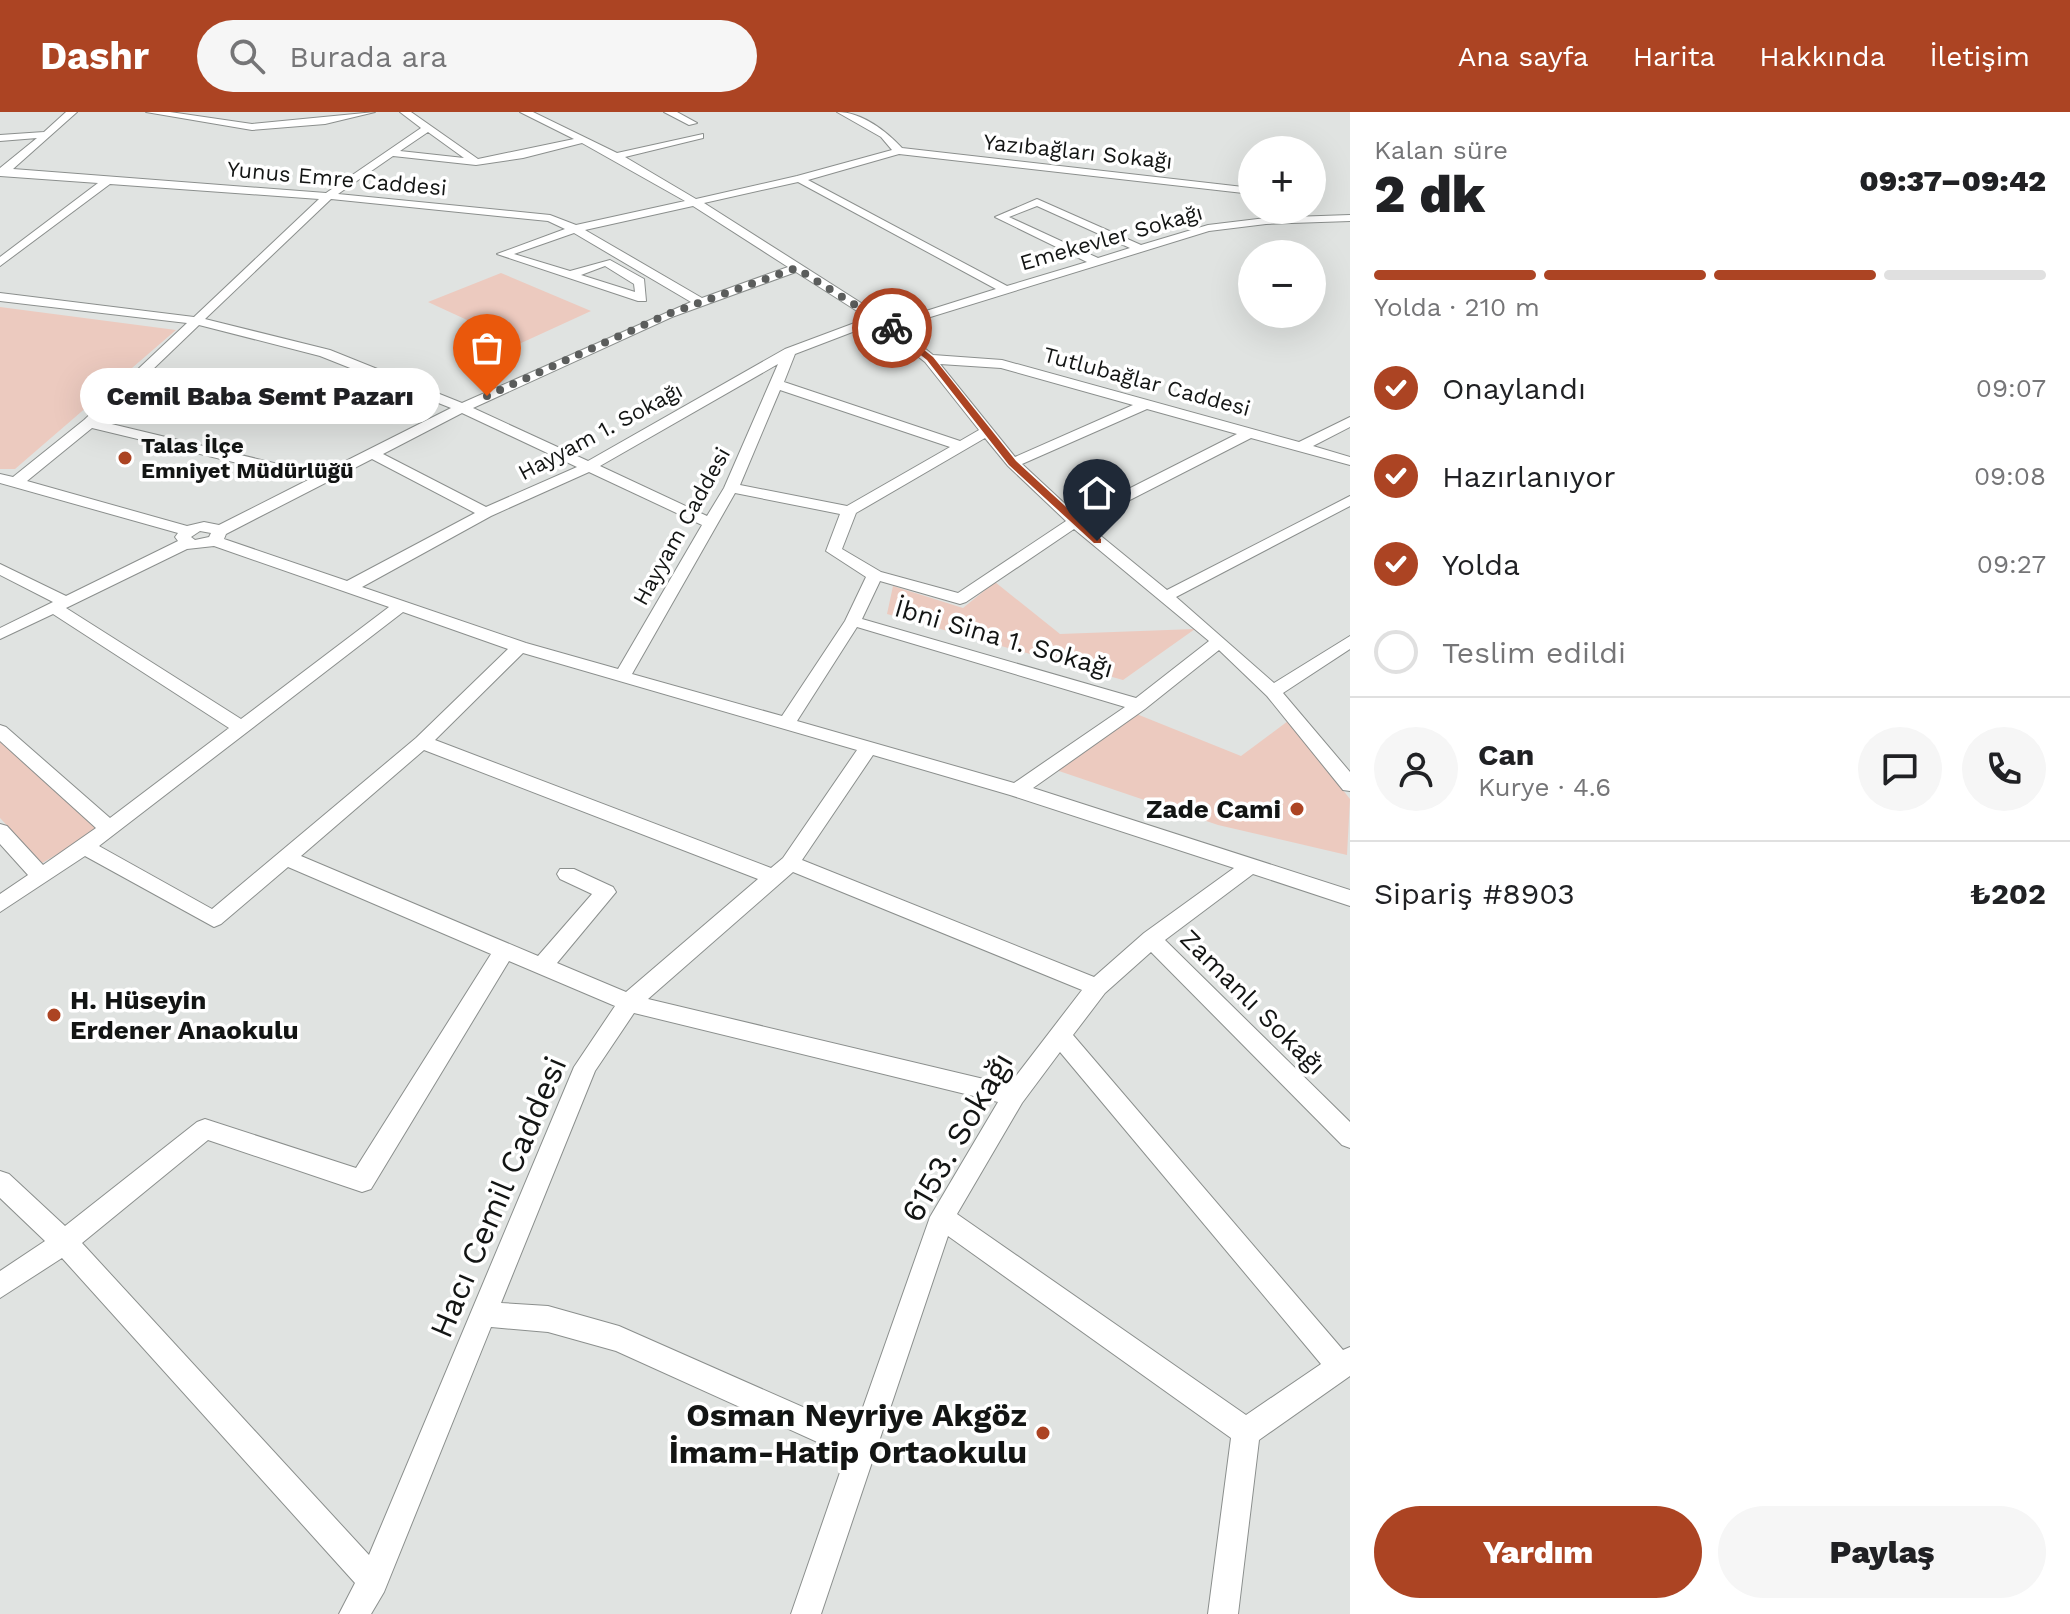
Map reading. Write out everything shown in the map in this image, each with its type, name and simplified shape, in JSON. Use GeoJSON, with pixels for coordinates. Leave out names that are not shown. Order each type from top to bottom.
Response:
{"type":"FeatureCollection","features":[{"type":"Feature","properties":{"kind":"street"},"geometry":{"type":"LineString","coordinates":[[2,172],[35,148],[44,135],[72,112]]}},
{"type":"Feature","properties":{"kind":"street"},"geometry":{"type":"LineString","coordinates":[[151,112],[252,127],[325,121],[370,112]]}},
{"type":"Feature","properties":{"kind":"street"},"geometry":{"type":"LineString","coordinates":[[405,112],[476,162]]}},
{"type":"Feature","properties":{"kind":"street"},"geometry":{"type":"LineString","coordinates":[[669,112],[692,123]]}},
{"type":"Feature","properties":{"kind":"street"},"geometry":{"type":"LineString","coordinates":[[668,314],[642,298],[503,254],[575,229],[799,179],[899,151],[884,135],[842,112]]}},
{"type":"Feature","properties":{"kind":"street"},"geometry":{"type":"LineString","coordinates":[[529,113],[579,141],[616,156],[694,202],[882,322],[930,359],[1013,463],[1075,522],[1219,641],[1273,692],[1350,785]]}},
{"type":"Feature","properties":{"kind":"street"},"geometry":{"type":"LineString","coordinates":[[8,480],[89,423],[328,196],[429,127]]}},
{"type":"Feature","properties":{"kind":"street"},"geometry":{"type":"LineString","coordinates":[[0,138],[44,135]]}},
{"type":"Feature","properties":{"kind":"street"},"geometry":{"type":"LineString","coordinates":[[616,156],[700,136]]}},
{"type":"Feature","properties":{"kind":"street"},"geometry":{"type":"LineString","coordinates":[[389,153],[476,162],[523,155],[579,141]]}},
{"type":"Feature","properties":{"kind":"street","name":"Yazıbağları Sokağı"},"geometry":{"type":"LineString","coordinates":[[899,151],[1238,189]]}},
{"type":"Feature","properties":{"kind":"street","name":"Yunus Emre Caddesi"},"geometry":{"type":"LineString","coordinates":[[2,172],[328,196],[550,218],[575,229],[700,302]]}},
{"type":"Feature","properties":{"kind":"street"},"geometry":{"type":"LineString","coordinates":[[799,179],[1004,289]]}},
{"type":"Feature","properties":{"kind":"street"},"geometry":{"type":"LineString","coordinates":[[0,263],[108,181]]}},
{"type":"Feature","properties":{"kind":"street"},"geometry":{"type":"LineString","coordinates":[[1097,262],[1000,217],[1037,202],[1139,248]]}},
{"type":"Feature","properties":{"kind":"street","name":"Emekevler Sokağı"},"geometry":{"type":"LineString","coordinates":[[1326,219],[1350,218]]}},
{"type":"Feature","properties":{"kind":"street","name":"Emekevler Sokağı"},"geometry":{"type":"LineString","coordinates":[[882,322],[1139,248],[1227,225],[1244,224]]}},
{"type":"Feature","properties":{"kind":"street"},"geometry":{"type":"LineString","coordinates":[[570,275],[606,262],[640,282],[642,298]]}},
{"type":"Feature","properties":{"kind":"street"},"geometry":{"type":"LineString","coordinates":[[8,480],[187,537],[197,546],[462,408],[668,314],[796,268]]}},
{"type":"Feature","properties":{"kind":"street"},"geometry":{"type":"LineString","coordinates":[[0,297],[197,321],[325,353],[462,408],[709,522]]}},
{"type":"Feature","properties":{"kind":"street","name":"Hayyam 1. Sokağı"},"geometry":{"type":"LineString","coordinates":[[347,588],[486,513],[588,467],[790,352],[882,322]]}},
{"type":"Feature","properties":{"kind":"street","name":"Hayyam Caddesi"},"geometry":{"type":"LineString","coordinates":[[623,675],[731,488],[790,352]]}},
{"type":"Feature","properties":{"kind":"street","name":"Tutlubağlar Caddesi"},"geometry":{"type":"LineString","coordinates":[[930,359],[1002,364],[1350,461]]}},
{"type":"Feature","properties":{"kind":"street"},"geometry":{"type":"LineString","coordinates":[[776,384],[961,446]]}},
{"type":"Feature","properties":{"kind":"street"},"geometry":{"type":"LineString","coordinates":[[1013,463],[1149,403]]}},
{"type":"Feature","properties":{"kind":"street"},"geometry":{"type":"LineString","coordinates":[[1301,447],[1350,421]]}},
{"type":"Feature","properties":{"kind":"street"},"geometry":{"type":"LineString","coordinates":[[89,423],[321,479]]}},
{"type":"Feature","properties":{"kind":"street"},"geometry":{"type":"LineString","coordinates":[[987,431],[849,511],[834,551],[875,575],[960,599],[1075,522],[1252,432]]}},
{"type":"Feature","properties":{"kind":"street"},"geometry":{"type":"LineString","coordinates":[[371,453],[486,513]]}},
{"type":"Feature","properties":{"kind":"street"},"geometry":{"type":"LineString","coordinates":[[731,488],[849,511]]}},
{"type":"Feature","properties":{"kind":"street"},"geometry":{"type":"LineString","coordinates":[[1165,597],[1350,500]]}},
{"type":"Feature","properties":{"kind":"street"},"geometry":{"type":"LineString","coordinates":[[217,536],[347,588],[520,647],[1017,790],[1253,864],[1350,898]]}},
{"type":"Feature","properties":{"kind":"street"},"geometry":{"type":"LineString","coordinates":[[0,634],[187,537]]}},
{"type":"Feature","properties":{"kind":"street"},"geometry":{"type":"LineString","coordinates":[[0,569],[61,605],[241,727]]}},
{"type":"Feature","properties":{"kind":"street"},"geometry":{"type":"LineString","coordinates":[[787,723],[853,621],[875,575]]}},
{"type":"Feature","properties":{"kind":"street"},"geometry":{"type":"LineString","coordinates":[[0,904],[84,847],[401,606]]}},
{"type":"Feature","properties":{"kind":"street","name":"İbni Sina 1. Sokağı"},"geometry":{"type":"LineString","coordinates":[[853,621],[1139,705]]}},
{"type":"Feature","properties":{"kind":"street"},"geometry":{"type":"LineString","coordinates":[[1017,790],[1139,705],[1219,641]]}},
{"type":"Feature","properties":{"kind":"street"},"geometry":{"type":"LineString","coordinates":[[1273,692],[1350,641]]}},
{"type":"Feature","properties":{"kind":"street"},"geometry":{"type":"LineString","coordinates":[[84,847],[214,919],[422,742],[520,647]]}},
{"type":"Feature","properties":{"kind":"street"},"geometry":{"type":"LineString","coordinates":[[0,731],[109,828]]}},
{"type":"Feature","properties":{"kind":"street"},"geometry":{"type":"LineString","coordinates":[[422,742],[782,870],[1097,987]]}},
{"type":"Feature","properties":{"kind":"street","name":"Hacı Cemil Caddesi"},"geometry":{"type":"LineString","coordinates":[[354,1614],[373,1581],[585,1067],[629,1003],[782,870],[869,746]]}},
{"type":"Feature","properties":{"kind":"street"},"geometry":{"type":"LineString","coordinates":[[0,831],[41,876]]}},
{"type":"Feature","properties":{"kind":"street"},"geometry":{"type":"LineString","coordinates":[[286,858],[629,1003],[1014,1096]]}},
{"type":"Feature","properties":{"kind":"street","name":"6153. Sokağı"},"geometry":{"type":"LineString","coordinates":[[806,1614],[942,1217],[1014,1096],[1097,987],[1151,939],[1253,864]]}},
{"type":"Feature","properties":{"kind":"street"},"geometry":{"type":"LineString","coordinates":[[543,965],[606,892],[567,874]]}},
{"type":"Feature","properties":{"kind":"street","name":"Zamanlı Sokağı"},"geometry":{"type":"LineString","coordinates":[[1151,939],[1350,1138]]}},
{"type":"Feature","properties":{"kind":"street"},"geometry":{"type":"LineString","coordinates":[[0,1286],[64,1242],[205,1129],[362,1181],[505,949]]}},
{"type":"Feature","properties":{"kind":"street"},"geometry":{"type":"LineString","coordinates":[[1060,1036],[1345,1362],[1246,1432],[1223,1614]]}},
{"type":"Feature","properties":{"kind":"street"},"geometry":{"type":"LineString","coordinates":[[0,1182],[64,1242],[373,1581]]}},
{"type":"Feature","properties":{"kind":"street"},"geometry":{"type":"LineString","coordinates":[[942,1217],[1246,1432]]}},
{"type":"Feature","properties":{"kind":"street"},"geometry":{"type":"LineString","coordinates":[[483,1314],[548,1319],[619,1339],[863,1448]]}},
{"type":"Feature","properties":{"kind":"shaded area"},"geometry":{"type":"Polygon","coordinates":[[[501,273],[591,311],[519,344],[428,302],[501,273]]]}},
{"type":"Feature","properties":{"kind":"shaded area"},"geometry":{"type":"Polygon","coordinates":[[[0,307],[176,330],[15,469],[0,469],[0,307]]]}},
{"type":"Feature","properties":{"kind":"shaded area"},"geometry":{"type":"Polygon","coordinates":[[[995,582],[1060,634],[1195,629],[1123,680],[887,614],[893,586],[963,608],[995,582]]]}},
{"type":"Feature","properties":{"kind":"shaded area"},"geometry":{"type":"Polygon","coordinates":[[[1134,713],[1241,756],[1288,721],[1350,799],[1347,855],[1218,825],[1056,770],[1134,713]]]}},
{"type":"Feature","properties":{"kind":"shaded area"},"geometry":{"type":"Polygon","coordinates":[[[0,731],[106,826],[42,863],[0,818],[0,731]]]}},
{"type":"Feature","properties":{"kind":"way so far"},"geometry":{"type":"LineString","coordinates":[[487,396],[668,314],[796,268],[892,328]]}},
{"type":"Feature","properties":{"kind":"place","name":"Cemil Baba Semt Pazarı"},"geometry":{"type":"Point","coordinates":[487,396]}},
{"type":"Feature","properties":{"kind":"place","name":"Talas İlçe Emniyet Müdürlüğü"},"geometry":{"type":"Point","coordinates":[125,458]}},
{"type":"Feature","properties":{"kind":"place","name":"Zade Cami"},"geometry":{"type":"Point","coordinates":[1297,809]}},
{"type":"Feature","properties":{"kind":"place","name":"H. Hüseyin Erdener Anaokulu"},"geometry":{"type":"Point","coordinates":[54,1015]}},
{"type":"Feature","properties":{"kind":"place","name":"Osman Neyriye Akgöz İmam-Hatip Ortaokulu"},"geometry":{"type":"Point","coordinates":[1043,1433]}},
{"type":"Feature","properties":{"kind":"route"},"geometry":{"type":"LineString","coordinates":[[892,328],[930,359],[1013,463],[1097,541]]}}]}
